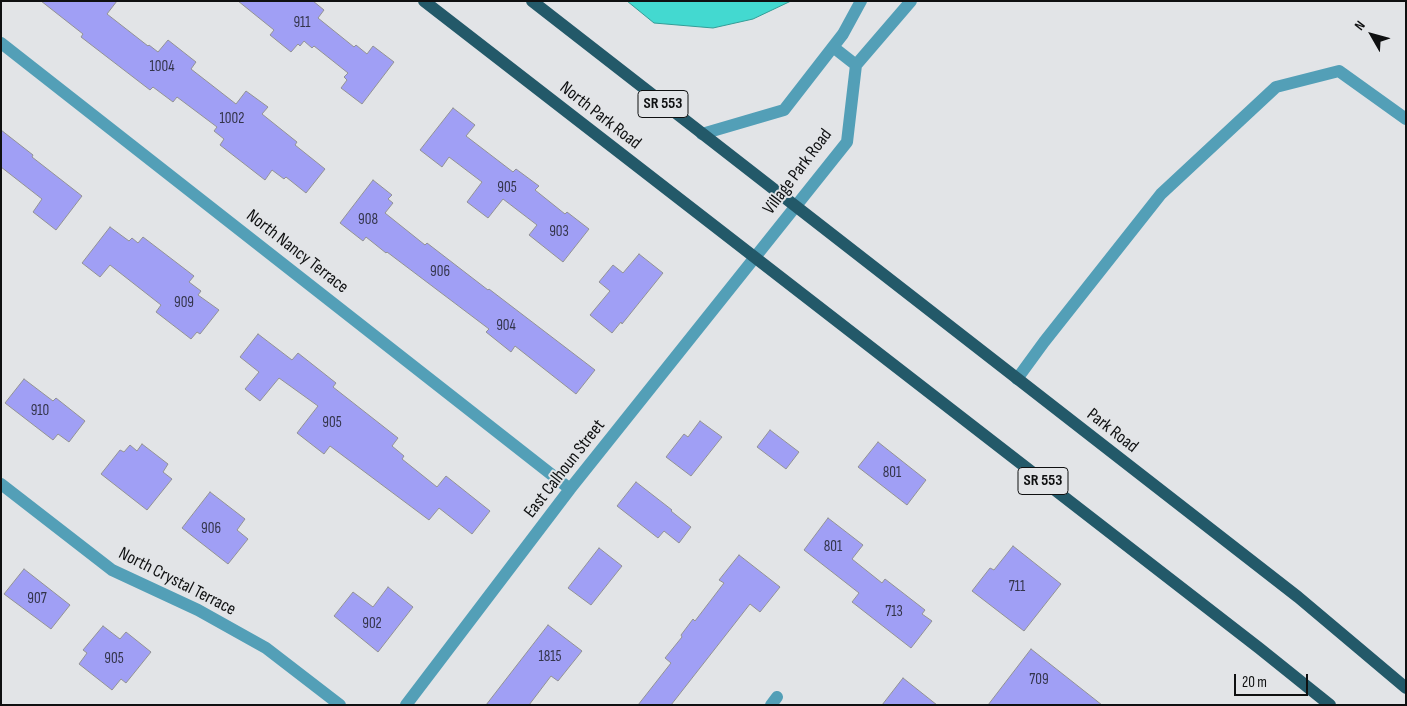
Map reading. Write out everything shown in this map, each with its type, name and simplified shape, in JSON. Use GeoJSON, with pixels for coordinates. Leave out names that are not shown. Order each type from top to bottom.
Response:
{"type":"FeatureCollection","features":[{"type":"Feature","properties":{"kind":"main road","name":"North Park Road"},"geometry":{"type":"LineString","coordinates":[[424,1],[754,258]]}},
{"type":"Feature","properties":{"kind":"main road","name":"SR 553"},"geometry":{"type":"LineString","coordinates":[[532,1],[794,206]]}},
{"type":"Feature","properties":{"kind":"main road","name":"Park Road"},"geometry":{"type":"LineString","coordinates":[[794,206],[1298,597],[1406,688]]}},
{"type":"Feature","properties":{"kind":"main road","name":"SR 553"},"geometry":{"type":"LineString","coordinates":[[754,258],[1244,636],[1330,705]]}},
{"type":"Feature","properties":{"kind":"street"},"geometry":{"type":"LineString","coordinates":[[702,134],[784,110],[843,34],[861,1]]}},
{"type":"Feature","properties":{"kind":"street"},"geometry":{"type":"LineString","coordinates":[[833,47],[856,64],[911,1]]}},
{"type":"Feature","properties":{"kind":"street","name":"North Nancy Terrace"},"geometry":{"type":"LineString","coordinates":[[1,42],[570,489]]}},
{"type":"Feature","properties":{"kind":"street","name":"Village Park Road"},"geometry":{"type":"LineString","coordinates":[[754,258],[847,142],[856,64]]}},
{"type":"Feature","properties":{"kind":"street"},"geometry":{"type":"LineString","coordinates":[[1017,379],[1161,194],[1276,86],[1339,71],[1406,119]]}},
{"type":"Feature","properties":{"kind":"street","name":"East Calhoun Street"},"geometry":{"type":"LineString","coordinates":[[406,705],[570,489],[754,258]]}},
{"type":"Feature","properties":{"kind":"street","name":"North Crystal Terrace"},"geometry":{"type":"LineString","coordinates":[[1,484],[112,570],[198,610],[266,648],[340,705]]}},
{"type":"Feature","properties":{"kind":"water"},"geometry":{"type":"Polygon","coordinates":[[[627,1],[791,1],[753,19],[713,28],[654,23],[627,1]]]}},
{"type":"Feature","properties":{"kind":"building"},"geometry":{"type":"Polygon","coordinates":[[[41,1],[117,1],[107,14],[158,52],[168,40],[196,62],[191,69],[236,104],[246,91],[268,107],[262,114],[297,142],[295,145],[325,169],[306,193],[286,177],[284,179],[272,170],[265,180],[220,145],[224,139],[214,131],[217,127],[177,97],[173,102],[153,87],[150,90],[81,37],[83,34],[41,1]]]}},
{"type":"Feature","properties":{"kind":"building"},"geometry":{"type":"Polygon","coordinates":[[[238,1],[313,1],[324,10],[318,18],[354,47],[356,45],[367,54],[373,46],[394,62],[362,104],[341,88],[347,80],[344,77],[348,73],[314,46],[312,48],[304,41],[300,46],[298,44],[291,52],[270,35],[274,30],[238,1]]]}},
{"type":"Feature","properties":{"kind":"building"},"geometry":{"type":"Polygon","coordinates":[[[453,108],[475,125],[466,136],[513,172],[516,169],[539,186],[535,190],[565,214],[567,212],[589,229],[563,262],[529,235],[537,225],[503,199],[488,218],[467,202],[482,182],[449,157],[442,167],[420,150],[453,108]]]}},
{"type":"Feature","properties":{"kind":"building"},"geometry":{"type":"Polygon","coordinates":[[[1,130],[82,196],[56,230],[33,212],[42,199],[1,167],[1,130]]]}},
{"type":"Feature","properties":{"kind":"building"},"geometry":{"type":"Polygon","coordinates":[[[373,180],[392,195],[388,199],[393,203],[385,213],[425,245],[427,243],[595,370],[576,394],[515,346],[511,352],[486,332],[489,329],[387,252],[366,237],[363,241],[340,223],[373,180]]]}},
{"type":"Feature","properties":{"kind":"building"},"geometry":{"type":"Polygon","coordinates":[[[110,227],[129,241],[132,238],[138,243],[143,237],[194,276],[189,282],[201,291],[198,295],[219,310],[200,334],[197,332],[191,339],[156,312],[161,305],[110,265],[100,277],[82,263],[110,227]]]}},
{"type":"Feature","properties":{"kind":"building"},"geometry":{"type":"Polygon","coordinates":[[[639,254],[663,273],[622,324],[621,322],[612,333],[590,315],[610,291],[599,282],[613,265],[623,273],[639,254]]]}},
{"type":"Feature","properties":{"kind":"building"},"geometry":{"type":"Polygon","coordinates":[[[258,334],[292,360],[298,353],[336,383],[333,387],[398,438],[392,446],[404,456],[402,459],[437,487],[446,476],[490,511],[472,534],[439,508],[429,520],[330,446],[324,454],[297,433],[318,406],[279,378],[260,401],[245,389],[259,372],[240,357],[258,334]]]}},
{"type":"Feature","properties":{"kind":"building"},"geometry":{"type":"Polygon","coordinates":[[[24,379],[53,401],[56,398],[85,421],[69,442],[58,434],[53,440],[5,403],[24,379]]]}},
{"type":"Feature","properties":{"kind":"building"},"geometry":{"type":"Polygon","coordinates":[[[700,421],[722,437],[691,476],[666,457],[684,434],[688,437],[700,421]]]}},
{"type":"Feature","properties":{"kind":"building"},"geometry":{"type":"Polygon","coordinates":[[[770,430],[799,452],[786,469],[757,447],[770,430]]]}},
{"type":"Feature","properties":{"kind":"building"},"geometry":{"type":"Polygon","coordinates":[[[878,442],[926,480],[907,505],[858,467],[878,442]]]}},
{"type":"Feature","properties":{"kind":"building"},"geometry":{"type":"Polygon","coordinates":[[[142,444],[168,464],[163,472],[172,479],[147,510],[101,474],[120,450],[124,452],[130,445],[137,451],[142,444]]]}},
{"type":"Feature","properties":{"kind":"building"},"geometry":{"type":"Polygon","coordinates":[[[636,482],[691,527],[679,543],[664,531],[658,538],[617,506],[636,482]]]}},
{"type":"Feature","properties":{"kind":"building"},"geometry":{"type":"Polygon","coordinates":[[[210,492],[245,519],[237,530],[248,539],[228,564],[182,528],[210,492]]]}},
{"type":"Feature","properties":{"kind":"building"},"geometry":{"type":"Polygon","coordinates":[[[828,518],[863,545],[852,559],[882,583],[885,579],[925,610],[922,614],[932,621],[911,648],[852,602],[859,593],[804,550],[828,518]]]}},
{"type":"Feature","properties":{"kind":"building"},"geometry":{"type":"Polygon","coordinates":[[[1013,546],[1061,584],[1024,631],[972,591],[990,568],[994,570],[1013,546]]]}},
{"type":"Feature","properties":{"kind":"building"},"geometry":{"type":"Polygon","coordinates":[[[599,548],[622,566],[591,605],[568,588],[599,548]]]}},
{"type":"Feature","properties":{"kind":"building"},"geometry":{"type":"Polygon","coordinates":[[[739,555],[780,587],[760,612],[750,604],[671,705],[638,705],[671,663],[665,658],[682,637],[681,635],[693,619],[695,621],[724,583],[719,580],[739,555]]]}},
{"type":"Feature","properties":{"kind":"building"},"geometry":{"type":"Polygon","coordinates":[[[24,569],[70,605],[51,629],[4,594],[24,569]]]}},
{"type":"Feature","properties":{"kind":"building"},"geometry":{"type":"Polygon","coordinates":[[[388,587],[413,607],[378,652],[334,616],[353,592],[373,607],[388,587]]]}},
{"type":"Feature","properties":{"kind":"building"},"geometry":{"type":"Polygon","coordinates":[[[548,625],[582,651],[558,681],[551,676],[529,705],[486,705],[548,625]]]}},
{"type":"Feature","properties":{"kind":"building"},"geometry":{"type":"Polygon","coordinates":[[[103,626],[120,639],[126,632],[151,652],[126,683],[121,679],[112,690],[79,664],[87,653],[83,650],[103,626]]]}},
{"type":"Feature","properties":{"kind":"building"},"geometry":{"type":"Polygon","coordinates":[[[1031,649],[1102,705],[988,705],[1031,649]]]}},
{"type":"Feature","properties":{"kind":"building"},"geometry":{"type":"Polygon","coordinates":[[[903,678],[937,705],[882,705],[903,678]]]}}]}
